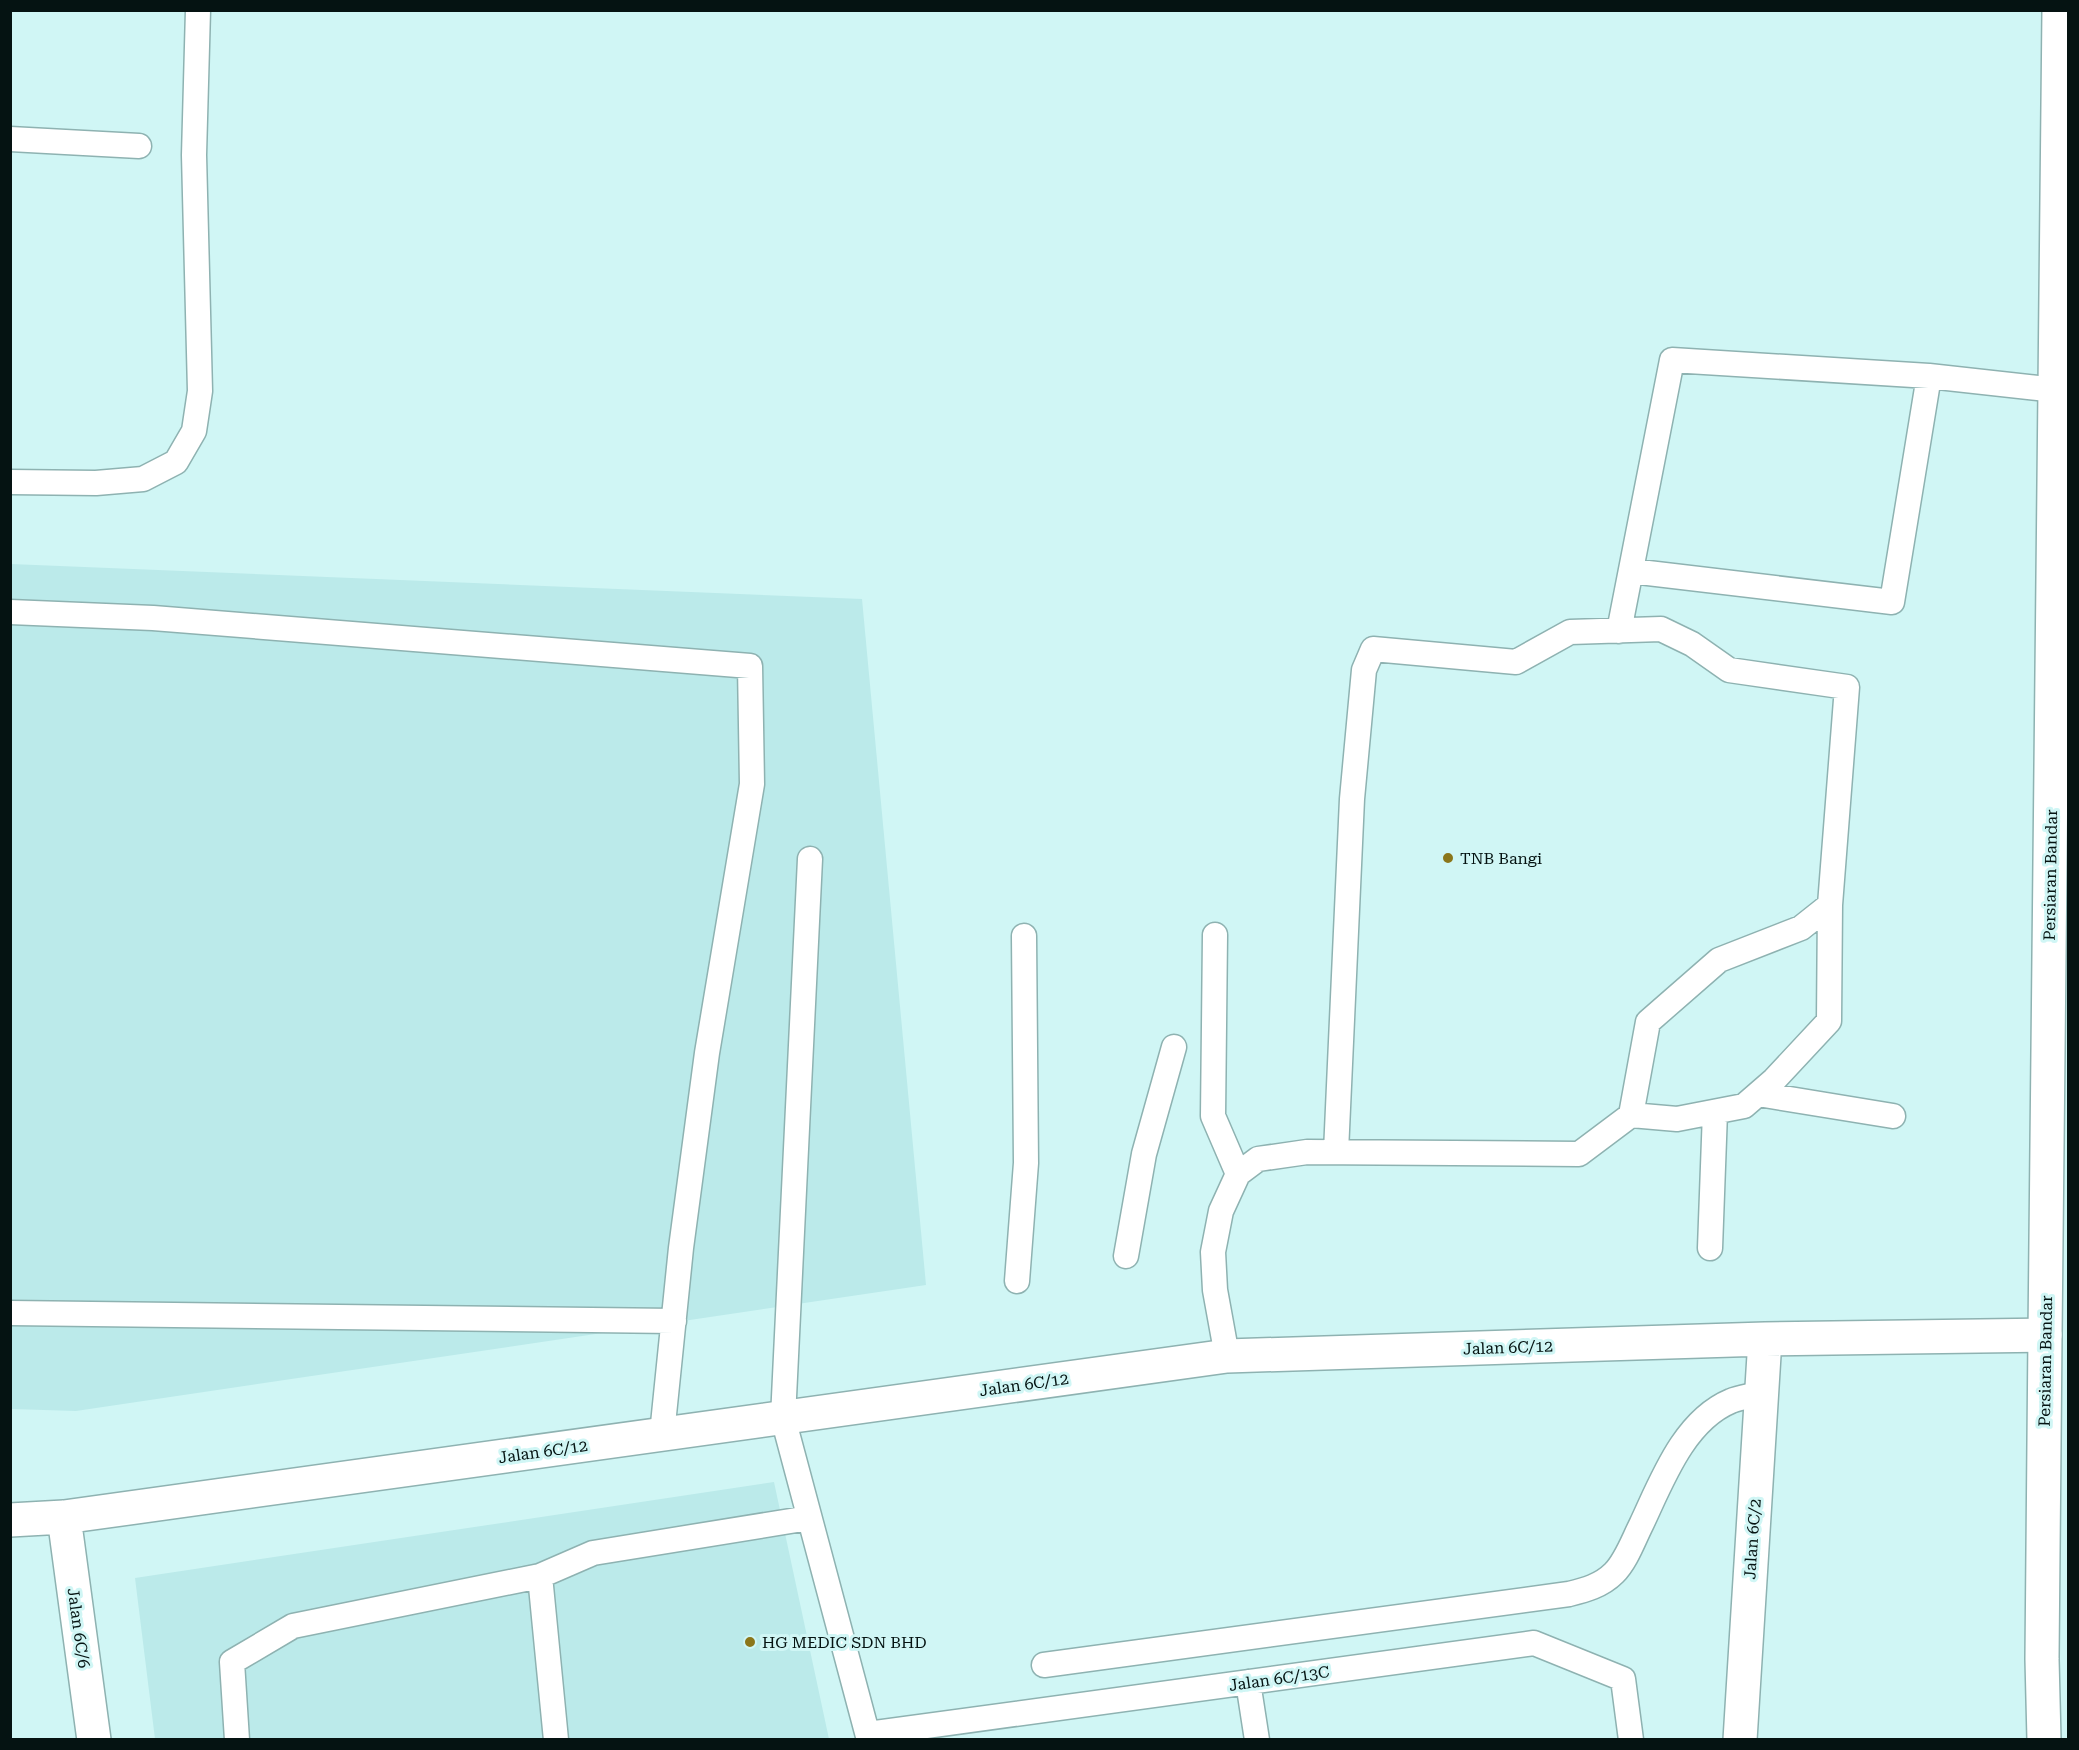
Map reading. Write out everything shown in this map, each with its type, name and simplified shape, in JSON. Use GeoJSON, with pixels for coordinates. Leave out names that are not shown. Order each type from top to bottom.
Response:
{"type":"FeatureCollection","features":[{"type":"Feature","properties":{"kind":"street","name":"Persiaran Bandar"},"geometry":{"type":"LineString","coordinates":[[2044,1740],[2042,1647],[2059,10]]}},
{"type":"Feature","properties":{"kind":"street","name":"Jalan 6C/12"},"geometry":{"type":"LineString","coordinates":[[10,1520],[64,1517],[1227,1356],[1765,1339],[2045,1335]]}},
{"type":"Feature","properties":{"kind":"street","name":"Jalan 6C/2"},"geometry":{"type":"LineString","coordinates":[[1740,1740],[1765,1339]]}},
{"type":"Feature","properties":{"kind":"street","name":"Jalan 6C/6"},"geometry":{"type":"LineString","coordinates":[[64,1517],[94,1740]]}},
{"type":"Feature","properties":{"kind":"lane"},"geometry":{"type":"LineString","coordinates":[[10,482],[96,483],[143,479],[176,462],[194,431],[200,391],[194,155],[198,10]]}},
{"type":"Feature","properties":{"kind":"lane"},"geometry":{"type":"LineString","coordinates":[[10,140],[139,146]]}},
{"type":"Feature","properties":{"kind":"lane"},"geometry":{"type":"LineString","coordinates":[[1619,631],[1672,360],[1929,376],[2056,390]]}},
{"type":"Feature","properties":{"kind":"lane"},"geometry":{"type":"LineString","coordinates":[[1631,571],[1892,602],[1929,376]]}},
{"type":"Feature","properties":{"kind":"lane"},"geometry":{"type":"LineString","coordinates":[[10,612],[153,618],[750,666],[752,784],[707,1053],[662,1434]]}},
{"type":"Feature","properties":{"kind":"lane"},"geometry":{"type":"LineString","coordinates":[[1227,1356],[1215,1290],[1213,1252],[1221,1211],[1238,1174],[1258,1159],[1307,1152],[1579,1154],[1631,1115],[1677,1119],[1744,1106],[1774,1080],[1828,1021],[1830,905],[1847,687],[1729,670],[1692,644],[1661,629],[1570,632],[1516,662],[1373,649],[1364,670],[1352,799],[1335,1152]]}},
{"type":"Feature","properties":{"kind":"lane"},"geometry":{"type":"LineString","coordinates":[[810,859],[783,1418],[868,1737]]}},
{"type":"Feature","properties":{"kind":"lane"},"geometry":{"type":"LineString","coordinates":[[1631,1115],[1648,1022],[1719,960],[1801,928],[1830,905]]}},
{"type":"Feature","properties":{"kind":"lane"},"geometry":{"type":"LineString","coordinates":[[1215,935],[1213,1116],[1238,1174]]}},
{"type":"Feature","properties":{"kind":"lane"},"geometry":{"type":"LineString","coordinates":[[1017,1281],[1026,1163],[1024,936]]}},
{"type":"Feature","properties":{"kind":"lane"},"geometry":{"type":"LineString","coordinates":[[1126,1256],[1144,1154],[1174,1047]]}},
{"type":"Feature","properties":{"kind":"lane"},"geometry":{"type":"LineString","coordinates":[[1758,1094],[1893,1116]]}},
{"type":"Feature","properties":{"kind":"lane"},"geometry":{"type":"LineString","coordinates":[[1710,1248],[1715,1112]]}},
{"type":"Feature","properties":{"kind":"lane"},"geometry":{"type":"LineString","coordinates":[[10,1313],[674,1321]]}},
{"type":"Feature","properties":{"kind":"lane"},"geometry":{"type":"LineString","coordinates":[[1044,1665],[1569,1594],[1593,1588],[1614,1574],[1628,1552],[1670,1463],[1688,1437],[1708,1416],[1730,1402],[1762,1393]]}},
{"type":"Feature","properties":{"kind":"lane"},"geometry":{"type":"LineString","coordinates":[[237,1740],[232,1662],[293,1626],[540,1576],[593,1553],[809,1518]]}},
{"type":"Feature","properties":{"kind":"lane"},"geometry":{"type":"LineString","coordinates":[[540,1576],[556,1740]]}},
{"type":"Feature","properties":{"kind":"lane","name":"Jalan 6C/13C"},"geometry":{"type":"LineString","coordinates":[[868,1737],[1534,1643],[1623,1679],[1631,1740]]}},
{"type":"Feature","properties":{"kind":"lane"},"geometry":{"type":"LineString","coordinates":[[1248,1682],[1257,1740]]}},
{"type":"Feature","properties":{"kind":"shaded area"},"geometry":{"type":"Polygon","coordinates":[[[11,564],[862,599],[926,1285],[76,1411],[11,1409],[11,564]]]}},
{"type":"Feature","properties":{"kind":"shaded area"},"geometry":{"type":"Polygon","coordinates":[[[774,1482],[829,1739],[155,1739],[135,1578],[774,1482]]]}},
{"type":"Feature","properties":{"kind":"place","name":"TNB Bangi"},"geometry":{"type":"Point","coordinates":[1448,858]}},
{"type":"Feature","properties":{"kind":"place","name":"HG MEDIC SDN BHD"},"geometry":{"type":"Point","coordinates":[750,1642]}}]}
